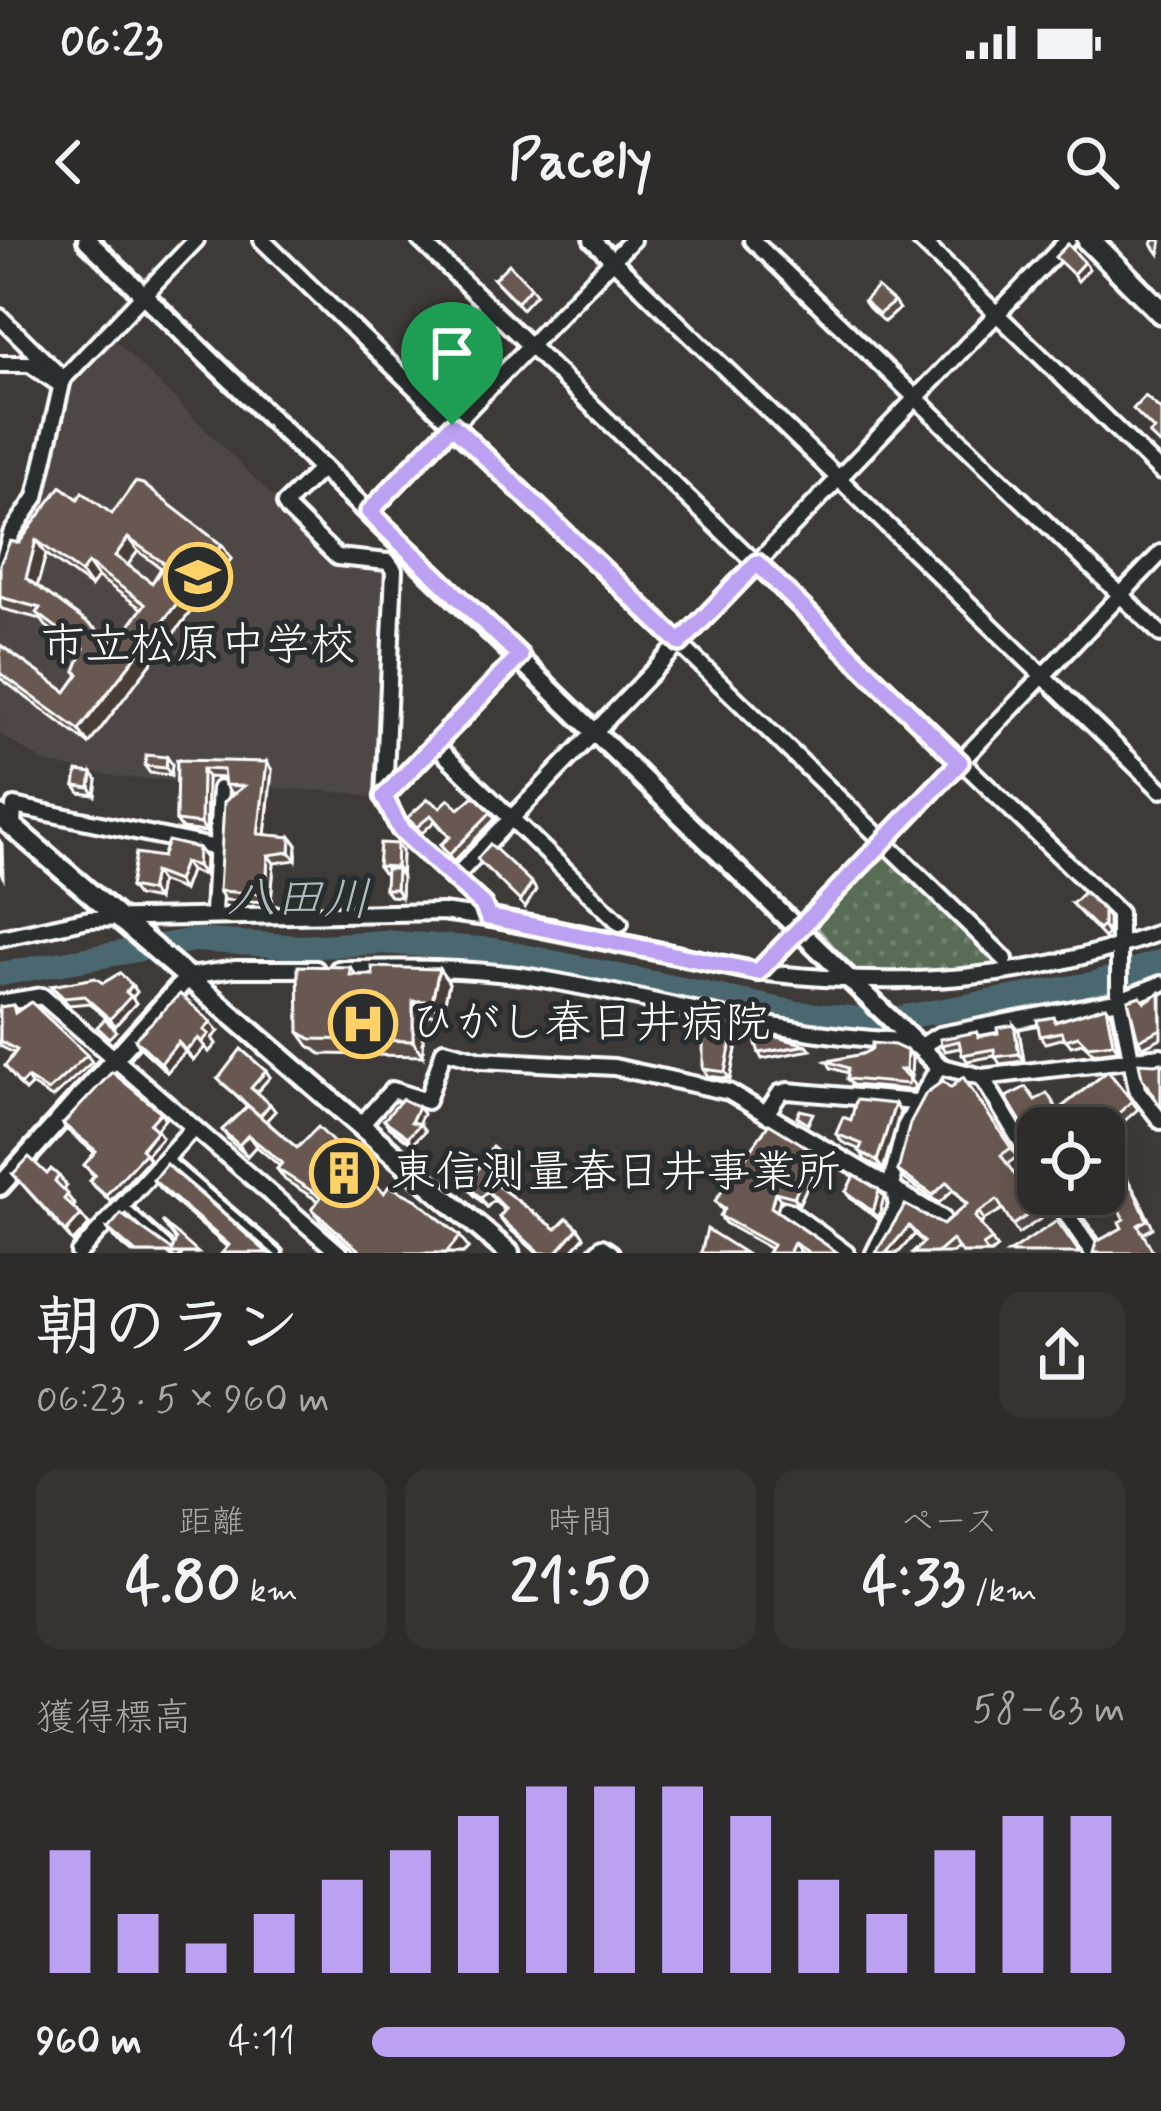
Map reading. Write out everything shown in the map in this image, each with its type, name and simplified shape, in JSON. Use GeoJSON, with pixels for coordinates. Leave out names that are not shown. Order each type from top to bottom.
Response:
{"type":"FeatureCollection","features":[{"type":"Feature","properties":{"kind":"highway"},"geometry":{"type":"LineString","coordinates":[[1089,240],[1161,312]]}},
{"type":"Feature","properties":{"kind":"main road"},"geometry":{"type":"LineString","coordinates":[[6,821],[509,1253]]}},
{"type":"Feature","properties":{"kind":"street"},"geometry":{"type":"LineString","coordinates":[[87,240],[939,1066],[982,1077],[1161,1056]]}},
{"type":"Feature","properties":{"kind":"street"},"geometry":{"type":"LineString","coordinates":[[0,573],[4,540],[36,497],[61,382],[196,240]]}},
{"type":"Feature","properties":{"kind":"street"},"geometry":{"type":"LineString","coordinates":[[262,240],[1005,959]]}},
{"type":"Feature","properties":{"kind":"street"},"geometry":{"type":"LineString","coordinates":[[420,240],[1119,913],[1123,925],[1117,947],[1120,997],[1135,1059],[1137,1090],[1161,1121]]}},
{"type":"Feature","properties":{"kind":"street"},"geometry":{"type":"LineString","coordinates":[[592,240],[1161,790]]}},
{"type":"Feature","properties":{"kind":"street"},"geometry":{"type":"LineString","coordinates":[[369,512],[632,240]]}},
{"type":"Feature","properties":{"kind":"street"},"geometry":{"type":"LineString","coordinates":[[752,240],[1161,634]]}},
{"type":"Feature","properties":{"kind":"street"},"geometry":{"type":"LineString","coordinates":[[920,240],[1161,472]]}},
{"type":"Feature","properties":{"kind":"street"},"geometry":{"type":"LineString","coordinates":[[454,878],[1069,240]]}},
{"type":"Feature","properties":{"kind":"street"},"geometry":{"type":"LineString","coordinates":[[0,317],[61,382]]}},
{"type":"Feature","properties":{"kind":"street"},"geometry":{"type":"LineString","coordinates":[[0,364],[30,364],[61,382]]}},
{"type":"Feature","properties":{"kind":"street"},"geometry":{"type":"LineString","coordinates":[[323,467],[285,504],[289,510],[337,557],[388,562],[394,570],[384,797],[400,829],[483,905],[488,917]]}},
{"type":"Feature","properties":{"kind":"street"},"geometry":{"type":"LineString","coordinates":[[758,972],[1161,553]]}},
{"type":"Feature","properties":{"kind":"street"},"geometry":{"type":"LineString","coordinates":[[384,797],[520,656]]}},
{"type":"Feature","properties":{"kind":"street"},"geometry":{"type":"LineString","coordinates":[[435,745],[620,923]]}},
{"type":"Feature","properties":{"kind":"street"},"geometry":{"type":"LineString","coordinates":[[213,912],[220,789]]}},
{"type":"Feature","properties":{"kind":"street"},"geometry":{"type":"LineString","coordinates":[[6,821],[14,806],[217,848]]}},
{"type":"Feature","properties":{"kind":"street"},"geometry":{"type":"LineString","coordinates":[[0,938],[89,919],[131,925],[213,912],[442,912],[488,917],[758,972],[855,984],[980,979],[1161,932]]}},
{"type":"Feature","properties":{"kind":"street"},"geometry":{"type":"LineString","coordinates":[[0,1186],[184,972],[471,970],[534,978],[770,1029],[901,1041],[920,1047],[939,1035],[1161,984]]}},
{"type":"Feature","properties":{"kind":"street"},"geometry":{"type":"LineString","coordinates":[[0,1003],[42,996],[339,1253]]}},
{"type":"Feature","properties":{"kind":"street"},"geometry":{"type":"LineString","coordinates":[[361,1124],[392,1090],[427,1101],[444,1050],[481,1060],[614,1067],[729,1093],[943,1217]]}},
{"type":"Feature","properties":{"kind":"street"},"geometry":{"type":"LineString","coordinates":[[874,1253],[897,1206],[898,1189],[892,1178],[915,1102],[939,1066]]}},
{"type":"Feature","properties":{"kind":"street"},"geometry":{"type":"LineString","coordinates":[[982,1077],[1017,1135]]}},
{"type":"Feature","properties":{"kind":"street"},"geometry":{"type":"LineString","coordinates":[[766,1114],[780,1093],[788,1091],[915,1102]]}},
{"type":"Feature","properties":{"kind":"street"},"geometry":{"type":"LineString","coordinates":[[79,1253],[193,1128]]}},
{"type":"Feature","properties":{"kind":"street"},"geometry":{"type":"LineString","coordinates":[[786,1209],[846,1253]]}},
{"type":"Feature","properties":{"kind":"street"},"geometry":{"type":"LineString","coordinates":[[1067,1215],[1092,1253]]}},
{"type":"Feature","properties":{"kind":"street"},"geometry":{"type":"LineString","coordinates":[[596,1253],[602,1247],[611,1253]]}},
{"type":"Feature","properties":{"kind":"lane"},"geometry":{"type":"LineString","coordinates":[[166,1157],[278,1253]]}},
{"type":"Feature","properties":{"kind":"lane"},"geometry":{"type":"LineString","coordinates":[[123,1206],[176,1253]]}},
{"type":"Feature","properties":{"kind":"shaded area","name":"市立松原中学校"},"geometry":{"type":"Polygon","coordinates":[[[114,339],[337,560],[390,565],[380,800],[352,793],[117,777],[44,762],[0,734],[0,606],[15,535],[36,509],[66,385],[114,339]]]}},
{"type":"Feature","properties":{"kind":"green space"},"geometry":{"type":"Polygon","coordinates":[[[886,847],[1011,968],[988,974],[859,976],[813,923],[886,847]]]}},
{"type":"Feature","properties":{"kind":"building"},"geometry":{"type":"Polygon","coordinates":[[[1068,244],[1084,262],[1073,274],[1055,257],[1068,244]]]}},
{"type":"Feature","properties":{"kind":"building"},"geometry":{"type":"Polygon","coordinates":[[[509,264],[531,287],[517,302],[494,279],[509,264]]]}},
{"type":"Feature","properties":{"kind":"building"},"geometry":{"type":"Polygon","coordinates":[[[877,287],[894,302],[879,314],[864,301],[877,287]]]}},
{"type":"Feature","properties":{"kind":"building"},"geometry":{"type":"Polygon","coordinates":[[[1145,396],[1161,410],[1159,444],[1149,434],[1154,430],[1133,409],[1145,396]]]}},
{"type":"Feature","properties":{"kind":"building"},"geometry":{"type":"Polygon","coordinates":[[[135,482],[143,484],[222,545],[79,730],[0,673],[0,645],[66,692],[79,674],[75,671],[84,648],[37,613],[40,608],[0,597],[0,564],[10,541],[19,543],[61,486],[78,499],[82,492],[112,514],[135,482]],[[128,538],[115,556],[152,583],[165,564],[128,538]],[[36,540],[26,578],[116,644],[145,604],[88,563],[81,573],[36,540]]]}},
{"type":"Feature","properties":{"kind":"building"},"geometry":{"type":"Polygon","coordinates":[[[146,755],[167,757],[166,768],[145,766],[146,755]]]}},
{"type":"Feature","properties":{"kind":"building"},"geometry":{"type":"Polygon","coordinates":[[[177,760],[267,762],[258,834],[291,837],[290,852],[268,855],[266,894],[219,891],[224,802],[244,786],[225,785],[223,770],[202,769],[201,824],[176,821],[177,760]]]}},
{"type":"Feature","properties":{"kind":"building"},"geometry":{"type":"Polygon","coordinates":[[[77,771],[92,773],[90,788],[75,786],[77,771]]]}},
{"type":"Feature","properties":{"kind":"building"},"geometry":{"type":"Polygon","coordinates":[[[474,796],[491,812],[449,855],[440,845],[450,837],[431,815],[417,827],[407,818],[428,799],[440,807],[449,799],[459,809],[474,796]]]}},
{"type":"Feature","properties":{"kind":"building"},"geometry":{"type":"Polygon","coordinates":[[[168,841],[198,848],[197,866],[184,862],[177,881],[154,872],[150,891],[130,887],[136,853],[162,857],[168,841]]]}},
{"type":"Feature","properties":{"kind":"building"},"geometry":{"type":"Polygon","coordinates":[[[380,843],[397,844],[396,867],[378,866],[380,843]]]}},
{"type":"Feature","properties":{"kind":"building"},"geometry":{"type":"Polygon","coordinates":[[[490,844],[532,883],[520,901],[477,859],[490,844]]]}},
{"type":"Feature","properties":{"kind":"building"},"geometry":{"type":"Polygon","coordinates":[[[386,869],[397,869],[396,889],[385,889],[386,869]]]}},
{"type":"Feature","properties":{"kind":"building"},"geometry":{"type":"Polygon","coordinates":[[[1084,892],[1103,910],[1099,930],[1072,904],[1084,892]]]}},
{"type":"Feature","properties":{"kind":"building"},"geometry":{"type":"Polygon","coordinates":[[[298,966],[350,967],[350,975],[373,975],[372,967],[439,969],[432,1001],[413,1001],[413,1041],[311,1039],[299,1032],[298,966]]]}},
{"type":"Feature","properties":{"kind":"building"},"geometry":{"type":"Polygon","coordinates":[[[120,973],[132,985],[126,992],[131,996],[110,1019],[84,996],[64,998],[51,986],[95,978],[103,983],[120,973]]]}},
{"type":"Feature","properties":{"kind":"building"},"geometry":{"type":"Polygon","coordinates":[[[1160,992],[1161,1029],[1138,1040],[1128,1000],[1140,996],[1145,1002],[1160,992]]]}},
{"type":"Feature","properties":{"kind":"building"},"geometry":{"type":"Polygon","coordinates":[[[180,994],[211,1022],[204,1030],[209,1034],[186,1050],[178,1042],[161,1063],[135,1039],[180,994]]]}},
{"type":"Feature","properties":{"kind":"building"},"geometry":{"type":"Polygon","coordinates":[[[31,1002],[87,1055],[48,1091],[27,1078],[20,1085],[5,1066],[17,1050],[0,1041],[0,1007],[13,1005],[15,1013],[31,1002]]]}},
{"type":"Feature","properties":{"kind":"building"},"geometry":{"type":"Polygon","coordinates":[[[1106,1006],[1113,1043],[1088,1046],[1078,1036],[1066,1040],[1061,1032],[1040,1036],[1037,1020],[1054,1017],[1055,1022],[1106,1006]]]}},
{"type":"Feature","properties":{"kind":"building"},"geometry":{"type":"Polygon","coordinates":[[[105,1019],[116,1031],[109,1038],[97,1027],[105,1019]]]}},
{"type":"Feature","properties":{"kind":"building"},"geometry":{"type":"Polygon","coordinates":[[[703,1020],[734,1027],[725,1072],[703,1069],[703,1020]]]}},
{"type":"Feature","properties":{"kind":"building"},"geometry":{"type":"Polygon","coordinates":[[[1014,1025],[1019,1054],[995,1057],[994,1049],[962,1055],[959,1041],[941,1045],[940,1039],[977,1032],[978,1037],[1014,1025]]]}},
{"type":"Feature","properties":{"kind":"building"},"geometry":{"type":"Polygon","coordinates":[[[773,1036],[807,1045],[759,1053],[755,1040],[773,1036]]]}},
{"type":"Feature","properties":{"kind":"building"},"geometry":{"type":"Polygon","coordinates":[[[872,1043],[907,1051],[906,1070],[900,1070],[910,1079],[908,1084],[847,1079],[848,1068],[827,1061],[862,1054],[872,1049],[872,1043]]]}},
{"type":"Feature","properties":{"kind":"building"},"geometry":{"type":"Polygon","coordinates":[[[241,1049],[266,1071],[251,1088],[270,1104],[260,1116],[218,1079],[241,1049]]]}},
{"type":"Feature","properties":{"kind":"building"},"geometry":{"type":"Polygon","coordinates":[[[1161,1062],[1161,1107],[1142,1078],[1139,1063],[1161,1062]]]}},
{"type":"Feature","properties":{"kind":"building"},"geometry":{"type":"Polygon","coordinates":[[[1108,1071],[1132,1101],[1125,1107],[1062,1107],[1108,1071]]]}},
{"type":"Feature","properties":{"kind":"building"},"geometry":{"type":"Polygon","coordinates":[[[112,1072],[161,1112],[150,1124],[157,1130],[141,1149],[145,1153],[106,1195],[90,1181],[95,1175],[84,1165],[96,1151],[63,1124],[112,1072]]]}},
{"type":"Feature","properties":{"kind":"building"},"geometry":{"type":"Polygon","coordinates":[[[963,1077],[1011,1148],[1001,1155],[1017,1178],[1017,1215],[1028,1215],[1013,1225],[997,1200],[979,1212],[975,1217],[992,1240],[983,1246],[988,1253],[962,1253],[952,1240],[937,1253],[913,1253],[924,1242],[909,1226],[886,1253],[876,1253],[905,1205],[943,1225],[967,1204],[947,1182],[933,1195],[898,1171],[910,1123],[926,1093],[943,1081],[951,1088],[963,1077]]]}},
{"type":"Feature","properties":{"kind":"building"},"geometry":{"type":"Polygon","coordinates":[[[1026,1087],[1035,1100],[1047,1093],[1056,1107],[1017,1107],[1017,1115],[1006,1097],[1026,1087]]]}},
{"type":"Feature","properties":{"kind":"building"},"geometry":{"type":"Polygon","coordinates":[[[402,1099],[418,1107],[411,1122],[420,1124],[408,1137],[384,1120],[402,1099]]]}},
{"type":"Feature","properties":{"kind":"building"},"geometry":{"type":"Polygon","coordinates":[[[856,1100],[895,1104],[877,1161],[859,1151],[862,1144],[836,1134],[843,1117],[851,1120],[856,1100]]]}},
{"type":"Feature","properties":{"kind":"building"},"geometry":{"type":"Polygon","coordinates":[[[248,1106],[297,1148],[318,1127],[384,1193],[389,1186],[417,1200],[460,1236],[446,1253],[362,1253],[312,1209],[321,1197],[277,1169],[282,1163],[248,1135],[239,1145],[222,1130],[248,1106]]]}},
{"type":"Feature","properties":{"kind":"building"},"geometry":{"type":"Polygon","coordinates":[[[800,1110],[813,1113],[808,1124],[797,1117],[800,1110]]]}},
{"type":"Feature","properties":{"kind":"building"},"geometry":{"type":"Polygon","coordinates":[[[769,1124],[815,1152],[794,1197],[775,1192],[771,1207],[838,1253],[810,1253],[794,1243],[789,1253],[768,1253],[773,1245],[720,1216],[725,1209],[715,1201],[769,1124]]]}},
{"type":"Feature","properties":{"kind":"building"},"geometry":{"type":"Polygon","coordinates":[[[492,1147],[512,1164],[495,1184],[556,1229],[567,1218],[578,1228],[556,1253],[540,1253],[499,1217],[506,1209],[488,1191],[481,1198],[467,1186],[492,1147]]]}},
{"type":"Feature","properties":{"kind":"building"},"geometry":{"type":"Polygon","coordinates":[[[29,1157],[47,1174],[51,1169],[59,1176],[55,1181],[68,1194],[64,1199],[81,1215],[66,1232],[13,1174],[29,1157]]]}},
{"type":"Feature","properties":{"kind":"building"},"geometry":{"type":"Polygon","coordinates":[[[166,1164],[268,1253],[222,1253],[229,1245],[153,1180],[166,1164]]]}},
{"type":"Feature","properties":{"kind":"building"},"geometry":{"type":"Polygon","coordinates":[[[854,1175],[879,1190],[873,1212],[846,1192],[854,1175]]]}},
{"type":"Feature","properties":{"kind":"building"},"geometry":{"type":"Polygon","coordinates":[[[1125,1176],[1147,1220],[1138,1225],[1154,1253],[1093,1253],[1097,1239],[1081,1215],[1100,1240],[1122,1228],[1119,1222],[1124,1219],[1125,1176]]]}},
{"type":"Feature","properties":{"kind":"building"},"geometry":{"type":"Polygon","coordinates":[[[121,1214],[172,1250],[176,1240],[162,1221],[198,1253],[136,1253],[108,1229],[121,1214]]]}},
{"type":"Feature","properties":{"kind":"building"},"geometry":{"type":"Polygon","coordinates":[[[1057,1221],[1084,1253],[1008,1253],[1057,1221]]]}},
{"type":"Feature","properties":{"kind":"building"},"geometry":{"type":"Polygon","coordinates":[[[707,1229],[745,1253],[701,1253],[707,1229]]]}},
{"type":"Feature","properties":{"kind":"waterway","name":"八田川"},"geometry":{"type":"LineString","coordinates":[[0,974],[194,940],[301,947],[383,942],[494,950],[797,1013],[882,1021],[1096,983],[1161,961]]}},
{"type":"Feature","properties":{"kind":"place","name":"市立松原中学校"},"geometry":{"type":"Point","coordinates":[198,577]}},
{"type":"Feature","properties":{"kind":"place","name":"ひがし春日井病院"},"geometry":{"type":"Point","coordinates":[363,1024]}},
{"type":"Feature","properties":{"kind":"place","name":"東信測量春日井事業所"},"geometry":{"type":"Point","coordinates":[344,1173]}},
{"type":"Feature","properties":{"kind":"route"},"geometry":{"type":"LineString","coordinates":[[452,425],[680,643],[757,563],[960,762],[758,972],[488,917],[483,905],[400,829],[384,797],[520,656],[369,512],[452,425]]}}]}
